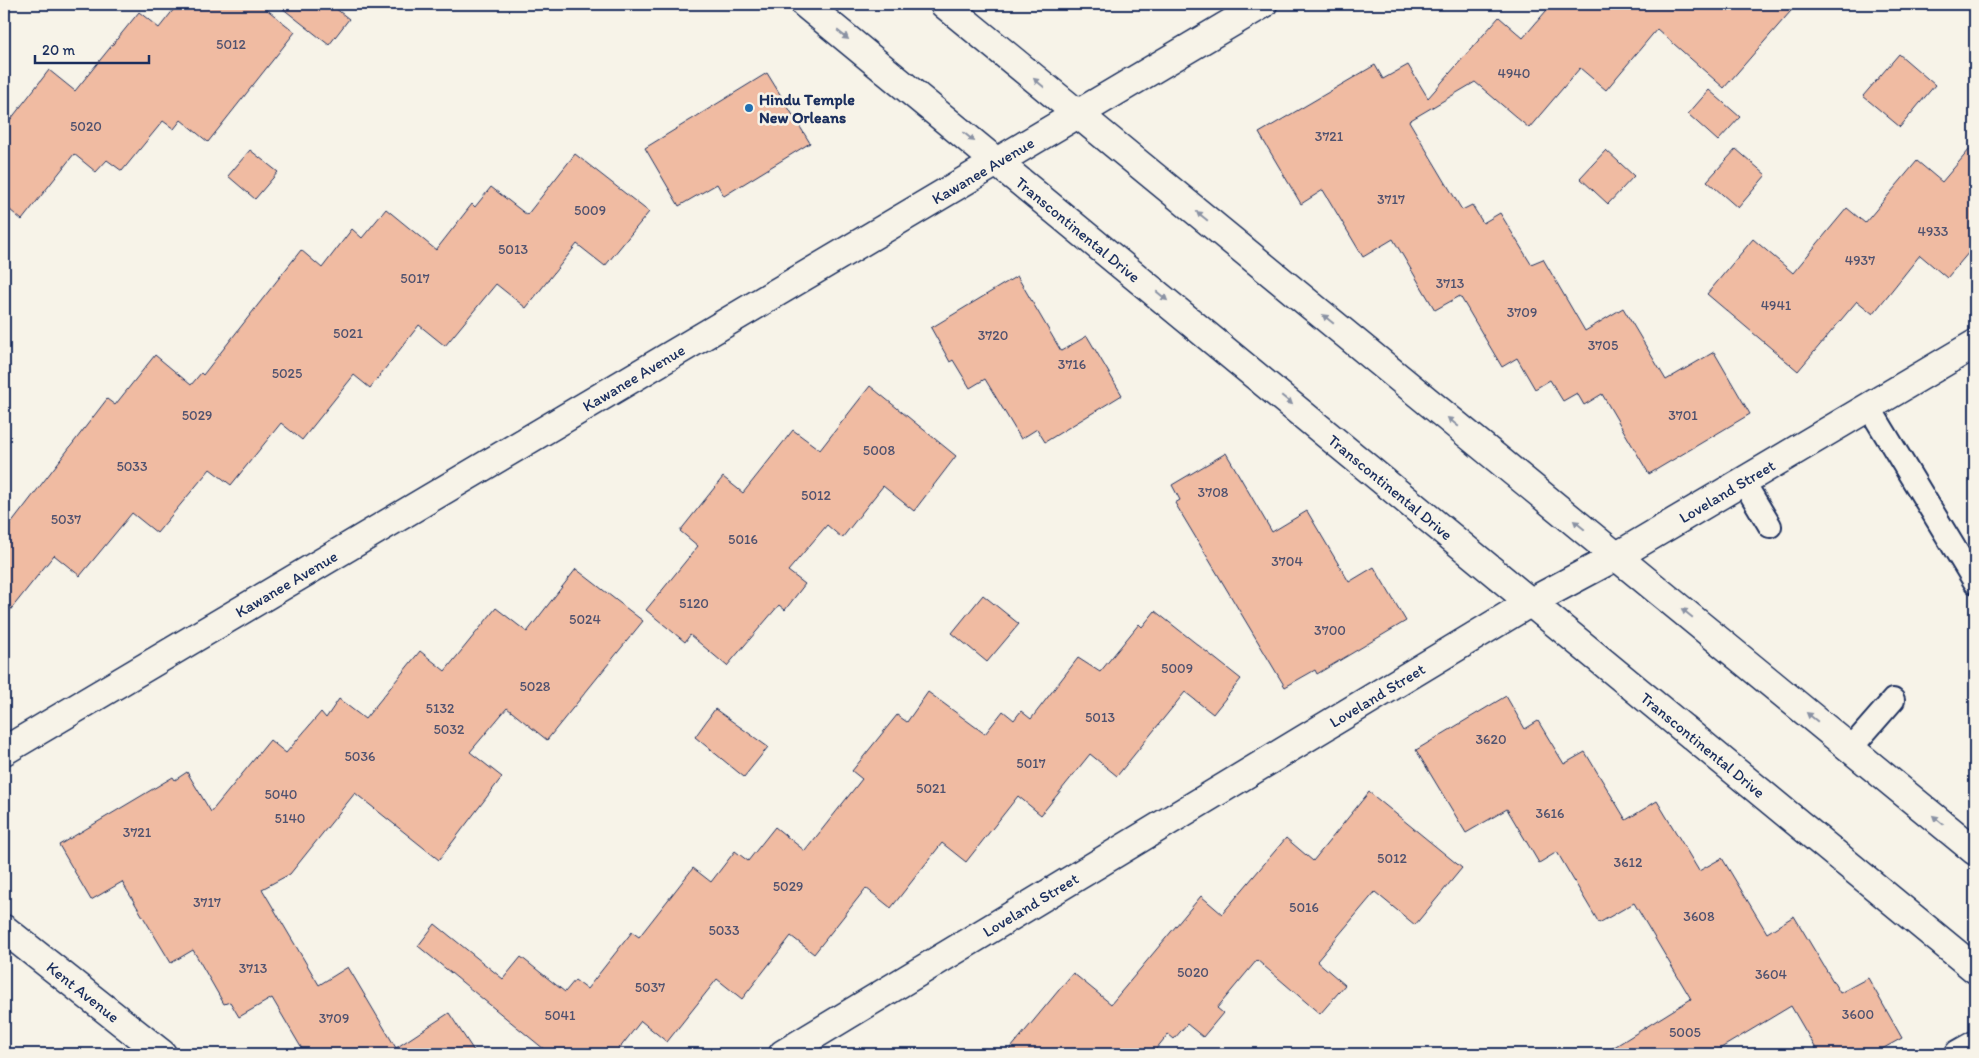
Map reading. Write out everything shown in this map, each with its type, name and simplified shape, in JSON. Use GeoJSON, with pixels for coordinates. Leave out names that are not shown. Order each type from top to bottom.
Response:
{"type":"FeatureCollection","features":[{"type":"Feature","properties":{"kind":"street","name":"Transcontinental Drive"},"geometry":{"type":"LineString","coordinates":[[805,4],[998,161],[1975,969]]}},
{"type":"Feature","properties":{"kind":"street"},"geometry":{"type":"LineString","coordinates":[[944,4],[1975,851]]}},
{"type":"Feature","properties":{"kind":"street","name":"Kawanee Avenue"},"geometry":{"type":"LineString","coordinates":[[4,751],[1263,4]]}},
{"type":"Feature","properties":{"kind":"street","name":"Loveland Street"},"geometry":{"type":"LineString","coordinates":[[783,1054],[1532,602],[1617,556],[1975,344]]}},
{"type":"Feature","properties":{"kind":"street","name":"Kent Avenue"},"geometry":{"type":"LineString","coordinates":[[4,929],[162,1054]]}},
{"type":"Feature","properties":{"kind":"street"},"geometry":{"type":"LineString","coordinates":[[1959,1054],[1975,1045]]}},
{"type":"Feature","properties":{"kind":"lane"},"geometry":{"type":"LineString","coordinates":[[1869,407],[1975,582]]}},
{"type":"Feature","properties":{"kind":"lane"},"geometry":{"type":"LineString","coordinates":[[1743,481],[1770,526]]}},
{"type":"Feature","properties":{"kind":"lane"},"geometry":{"type":"LineString","coordinates":[[1851,748],[1893,700]]}},
{"type":"Feature","properties":{"kind":"building"},"geometry":{"type":"Polygon","coordinates":[[[178,4],[260,4],[295,32],[208,142],[181,120],[174,129],[163,121],[122,171],[107,160],[96,172],[74,154],[22,220],[4,205],[4,128],[49,70],[75,91],[139,12],[159,28],[178,4]]]}},
{"type":"Feature","properties":{"kind":"building"},"geometry":{"type":"Polygon","coordinates":[[[277,4],[330,4],[349,19],[329,45],[277,4]]]}},
{"type":"Feature","properties":{"kind":"building"},"geometry":{"type":"Polygon","coordinates":[[[1552,4],[1797,4],[1724,88],[1657,29],[1606,90],[1580,68],[1529,128],[1475,82],[1409,121],[1462,210],[1472,205],[1483,223],[1500,213],[1531,264],[1543,259],[1585,331],[1623,308],[1666,380],[1714,352],[1750,414],[1649,474],[1602,394],[1584,405],[1577,393],[1563,401],[1550,380],[1535,389],[1517,358],[1502,367],[1460,296],[1435,310],[1393,239],[1363,257],[1323,190],[1301,204],[1259,133],[1375,65],[1383,79],[1408,65],[1428,98],[1499,17],[1523,38],[1552,4]]]}},
{"type":"Feature","properties":{"kind":"building"},"geometry":{"type":"Polygon","coordinates":[[[1899,54],[1935,85],[1900,127],[1863,96],[1899,54]]]}},
{"type":"Feature","properties":{"kind":"building","name":"Hindu Temple New Orleans"},"geometry":{"type":"Polygon","coordinates":[[[767,73],[810,143],[724,196],[717,184],[679,206],[645,148],[767,73]]]}},
{"type":"Feature","properties":{"kind":"building"},"geometry":{"type":"Polygon","coordinates":[[[1709,90],[1740,117],[1718,141],[1688,114],[1709,90]]]}},
{"type":"Feature","properties":{"kind":"building"},"geometry":{"type":"Polygon","coordinates":[[[1975,143],[1975,245],[1947,278],[1920,255],[1873,314],[1857,301],[1798,371],[1707,294],[1753,239],[1793,273],[1847,208],[1865,223],[1917,161],[1942,182],[1975,143]]]}},
{"type":"Feature","properties":{"kind":"building"},"geometry":{"type":"Polygon","coordinates":[[[1736,149],[1766,175],[1738,208],[1707,181],[1736,149]]]}},
{"type":"Feature","properties":{"kind":"building"},"geometry":{"type":"Polygon","coordinates":[[[250,150],[278,172],[255,199],[228,176],[250,150]]]}},
{"type":"Feature","properties":{"kind":"building"},"geometry":{"type":"Polygon","coordinates":[[[1606,150],[1634,176],[1608,204],[1580,178],[1606,150]]]}},
{"type":"Feature","properties":{"kind":"building"},"geometry":{"type":"Polygon","coordinates":[[[575,154],[649,212],[605,266],[577,244],[526,308],[496,284],[445,346],[419,325],[370,388],[354,375],[302,440],[281,423],[231,485],[210,469],[157,533],[132,513],[80,576],[54,555],[4,618],[4,533],[107,399],[115,405],[155,355],[191,385],[201,373],[203,375],[301,250],[322,268],[352,229],[362,238],[386,209],[436,250],[472,204],[475,207],[491,187],[527,215],[575,154]]]}},
{"type":"Feature","properties":{"kind":"building"},"geometry":{"type":"Polygon","coordinates":[[[1017,276],[1061,351],[1087,336],[1122,395],[1045,442],[1037,429],[1021,439],[985,379],[970,388],[953,360],[950,362],[931,328],[1017,276]]]}},
{"type":"Feature","properties":{"kind":"building"},"geometry":{"type":"Polygon","coordinates":[[[870,386],[956,456],[914,511],[883,486],[842,538],[827,525],[788,571],[805,584],[785,610],[779,605],[727,666],[690,635],[685,642],[646,610],[698,546],[680,531],[723,477],[743,493],[793,430],[820,450],[870,386]]]}},
{"type":"Feature","properties":{"kind":"building"},"geometry":{"type":"Polygon","coordinates":[[[1226,453],[1272,532],[1307,511],[1349,582],[1374,567],[1406,621],[1317,674],[1315,670],[1285,687],[1175,503],[1180,500],[1172,485],[1226,453]]]}},
{"type":"Feature","properties":{"kind":"building"},"geometry":{"type":"Polygon","coordinates":[[[576,569],[643,621],[547,740],[507,708],[470,752],[502,777],[439,860],[355,793],[290,874],[262,889],[319,985],[348,967],[396,1048],[449,1013],[476,1054],[305,1054],[272,998],[239,1017],[230,1002],[224,1004],[193,950],[171,963],[122,882],[91,900],[59,845],[173,777],[175,780],[187,772],[211,812],[270,740],[286,753],[321,712],[326,718],[339,699],[365,719],[420,651],[445,671],[496,608],[527,632],[576,569]]]}},
{"type":"Feature","properties":{"kind":"building"},"geometry":{"type":"Polygon","coordinates":[[[983,595],[1019,624],[987,662],[952,633],[983,595]]]}},
{"type":"Feature","properties":{"kind":"building"},"geometry":{"type":"Polygon","coordinates":[[[1155,611],[1241,679],[1213,714],[1185,692],[1117,776],[1090,754],[1041,815],[1018,796],[966,862],[942,843],[891,908],[866,888],[814,954],[791,936],[742,999],[717,979],[667,1042],[641,1021],[615,1054],[550,1054],[418,946],[435,924],[503,979],[521,957],[565,992],[575,980],[587,989],[632,932],[639,937],[693,868],[711,882],[735,851],[748,861],[775,827],[805,851],[862,779],[852,771],[897,715],[907,722],[928,692],[985,734],[1003,711],[1014,720],[1021,711],[1031,719],[1078,658],[1100,672],[1139,624],[1142,627],[1155,611]]]}},
{"type":"Feature","properties":{"kind":"building"},"geometry":{"type":"Polygon","coordinates":[[[1506,696],[1525,729],[1538,721],[1564,764],[1585,752],[1626,820],[1657,801],[1699,871],[1722,858],[1767,933],[1794,916],[1840,993],[1868,978],[1902,1038],[1873,1054],[1819,1054],[1791,1006],[1711,1054],[1603,1054],[1691,999],[1634,903],[1599,923],[1557,852],[1539,863],[1507,809],[1466,833],[1416,750],[1506,696]]]}},
{"type":"Feature","properties":{"kind":"building"},"geometry":{"type":"Polygon","coordinates":[[[715,709],[768,747],[744,777],[695,737],[715,709]]]}},
{"type":"Feature","properties":{"kind":"building"},"geometry":{"type":"Polygon","coordinates":[[[1369,792],[1462,868],[1415,925],[1375,892],[1317,961],[1345,985],[1320,1014],[1257,960],[1217,1008],[1223,1013],[1203,1037],[1187,1024],[1174,1039],[1168,1034],[1152,1054],[1006,1054],[1073,973],[1111,1004],[1201,896],[1222,914],[1286,838],[1313,861],[1369,792]]]}},
{"type":"Feature","properties":{"kind":"place","name":"Hindu Temple New Orleans"},"geometry":{"type":"Point","coordinates":[749,108]}}]}
